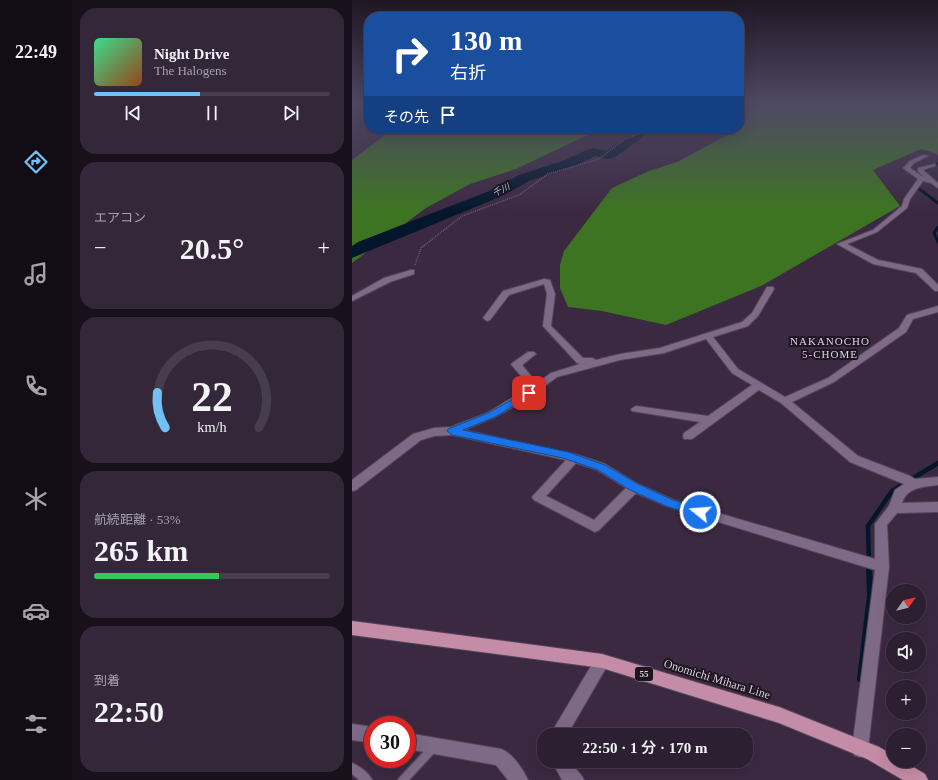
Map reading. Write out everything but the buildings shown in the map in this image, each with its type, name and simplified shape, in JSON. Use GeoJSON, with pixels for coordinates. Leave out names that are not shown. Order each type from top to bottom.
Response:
{"type":"FeatureCollection","features":[{"type":"Feature","properties":{"kind":"main road","name":"Onomichi Mihara Line"},"geometry":{"type":"LineString","coordinates":[[352,628],[602,661],[779,715],[873,753],[919,780]]}},
{"type":"Feature","properties":{"kind":"street"},"geometry":{"type":"LineString","coordinates":[[925,156],[912,162],[906,168],[921,180],[935,183]]}},
{"type":"Feature","properties":{"kind":"street"},"geometry":{"type":"LineString","coordinates":[[933,165],[921,168],[920,170],[935,183]]}},
{"type":"Feature","properties":{"kind":"street"},"geometry":{"type":"LineString","coordinates":[[921,180],[907,199],[905,207],[875,230],[841,244],[876,262],[919,271],[938,289]]}},
{"type":"Feature","properties":{"kind":"street"},"geometry":{"type":"LineString","coordinates":[[352,299],[387,280],[411,272]]}},
{"type":"Feature","properties":{"kind":"street"},"geometry":{"type":"LineString","coordinates":[[487,318],[506,293],[544,281],[547,282],[551,294],[547,326],[580,361],[606,360]]}},
{"type":"Feature","properties":{"kind":"street"},"geometry":{"type":"LineString","coordinates":[[452,431],[491,415],[536,388],[554,375],[606,360],[661,351],[745,324],[754,314],[770,289]]}},
{"type":"Feature","properties":{"kind":"street"},"geometry":{"type":"LineString","coordinates":[[785,401],[831,380],[903,330],[910,318],[938,309]]}},
{"type":"Feature","properties":{"kind":"street"},"geometry":{"type":"LineString","coordinates":[[708,336],[735,371],[785,401],[854,459],[906,479],[913,484]]}},
{"type":"Feature","properties":{"kind":"street"},"geometry":{"type":"LineString","coordinates":[[531,354],[516,364],[536,388]]}},
{"type":"Feature","properties":{"kind":"street"},"geometry":{"type":"LineString","coordinates":[[688,436],[759,385]]}},
{"type":"Feature","properties":{"kind":"street"},"geometry":{"type":"LineString","coordinates":[[636,409],[710,420]]}},
{"type":"Feature","properties":{"kind":"street"},"geometry":{"type":"LineString","coordinates":[[352,487],[357,477],[417,438],[434,432],[452,431],[574,458],[601,467],[634,487],[670,503],[882,567]]}},
{"type":"Feature","properties":{"kind":"street"},"geometry":{"type":"LineString","coordinates":[[574,458],[538,498],[595,527],[634,487]]}},
{"type":"Feature","properties":{"kind":"street"},"geometry":{"type":"LineString","coordinates":[[860,749],[882,567],[881,524],[894,508],[899,493],[913,484],[938,481]]}},
{"type":"Feature","properties":{"kind":"street"},"geometry":{"type":"LineString","coordinates":[[894,508],[938,508]]}},
{"type":"Feature","properties":{"kind":"street"},"geometry":{"type":"LineString","coordinates":[[562,728],[602,661]]}},
{"type":"Feature","properties":{"kind":"street"},"geometry":{"type":"LineString","coordinates":[[352,732],[364,734]]}},
{"type":"Feature","properties":{"kind":"street"},"geometry":{"type":"LineString","coordinates":[[416,743],[501,757],[519,780]]}},
{"type":"Feature","properties":{"kind":"street"},"geometry":{"type":"LineString","coordinates":[[564,768],[570,777],[575,780]]}},
{"type":"Feature","properties":{"kind":"lane"},"geometry":{"type":"LineString","coordinates":[[403,780],[435,746]]}},
{"type":"Feature","properties":{"kind":"lane"},"geometry":{"type":"LineString","coordinates":[[352,768],[367,780]]}},
{"type":"Feature","properties":{"kind":"path"},"geometry":{"type":"LineString","coordinates":[[411,272],[421,248],[447,229],[453,221],[519,194],[548,174],[580,166],[599,159],[627,139]]}},
{"type":"Feature","properties":{"kind":"path"},"geometry":{"type":"LineString","coordinates":[[938,139],[933,150],[938,155]]}},
{"type":"Feature","properties":{"kind":"green space"},"geometry":{"type":"Polygon","coordinates":[[[379,139],[578,139],[516,169],[470,184],[426,208],[352,263],[352,160],[379,139]]]}},
{"type":"Feature","properties":{"kind":"green space"},"geometry":{"type":"Polygon","coordinates":[[[719,139],[938,139],[938,154],[921,149],[873,170],[900,206],[761,286],[666,325],[602,311],[568,307],[560,288],[560,265],[564,251],[612,188],[649,171],[677,162],[719,139]]]}},
{"type":"Feature","properties":{"kind":"waterway","name":"千川"},"geometry":{"type":"LineString","coordinates":[[352,253],[364,246],[497,193],[524,178],[570,163],[594,152],[607,155],[610,154],[633,139]]}},
{"type":"Feature","properties":{"kind":"waterway"},"geometry":{"type":"LineString","coordinates":[[920,174],[938,163]]}},
{"type":"Feature","properties":{"kind":"waterway"},"geometry":{"type":"LineString","coordinates":[[918,183],[918,188],[938,203]]}},
{"type":"Feature","properties":{"kind":"waterway"},"geometry":{"type":"LineString","coordinates":[[938,227],[934,233],[938,242]]}},
{"type":"Feature","properties":{"kind":"waterway"},"geometry":{"type":"LineString","coordinates":[[869,567],[868,526],[892,491],[938,463]]}},
{"type":"Feature","properties":{"kind":"waterway"},"geometry":{"type":"LineString","coordinates":[[860,679],[870,595],[869,566]]}},
{"type":"Feature","properties":{"kind":"district","name":"NAKANOCHO 5-CHOME"},"geometry":{"type":"Point","coordinates":[830,347]}},
{"type":"Feature","properties":{"kind":"route"},"geometry":{"type":"LineString","coordinates":[[529,393],[491,415],[452,431],[564,455],[601,467],[634,487],[670,503],[700,512]]}}]}
